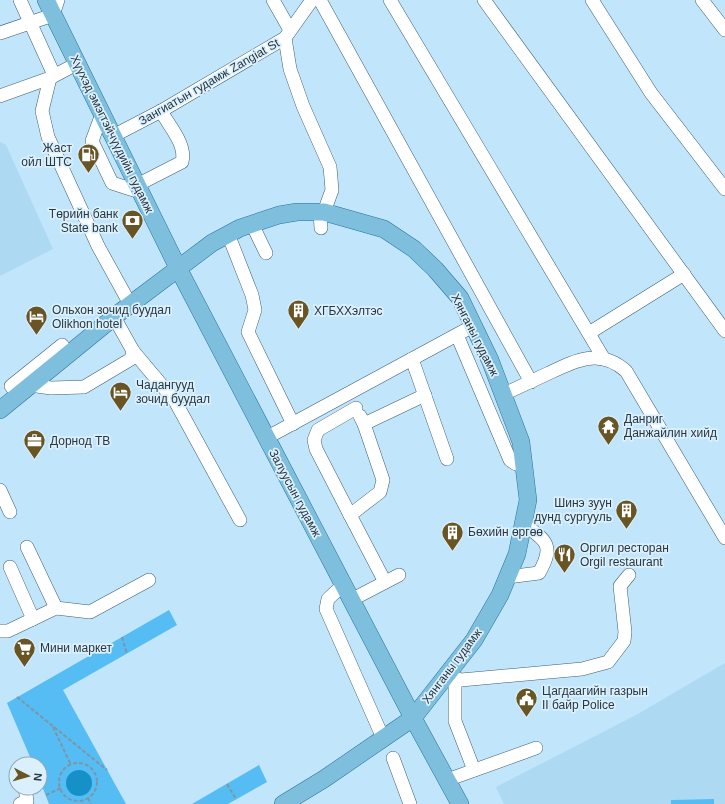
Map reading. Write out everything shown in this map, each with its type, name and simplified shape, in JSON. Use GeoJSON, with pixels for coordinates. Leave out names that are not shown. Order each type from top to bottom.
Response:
{"type":"FeatureCollection","features":[{"type":"Feature","properties":{"kind":"main road","name":"Хүүхэд эмэгтэйчүүдийн гудамж"},"geometry":{"type":"LineString","coordinates":[[52,5],[102,114],[178,268]]}},
{"type":"Feature","properties":{"kind":"main road","name":"Хянганы гудамж"},"geometry":{"type":"LineString","coordinates":[[1,406],[24,390],[130,304],[212,243],[228,234],[252,224],[286,214],[321,217],[384,229],[414,249],[435,269],[460,298],[504,394],[521,442],[528,500],[517,554],[500,595],[451,677],[413,718],[324,779],[283,804]]}},
{"type":"Feature","properties":{"kind":"main road","name":"Залуусын гудамж"},"geometry":{"type":"LineString","coordinates":[[178,268],[343,585],[460,804]]}},
{"type":"Feature","properties":{"kind":"street"},"geometry":{"type":"LineString","coordinates":[[20,0],[52,76],[42,111],[48,137],[98,246],[130,304]]}},
{"type":"Feature","properties":{"kind":"street"},"geometry":{"type":"LineString","coordinates":[[273,0],[285,37],[290,68],[303,106],[330,167],[332,190],[321,217]]}},
{"type":"Feature","properties":{"kind":"street","name":"Зангиатын гудамж Zangiat St"},"geometry":{"type":"LineString","coordinates":[[113,136],[161,111],[285,37],[312,0]]}},
{"type":"Feature","properties":{"kind":"street"},"geometry":{"type":"LineString","coordinates":[[320,0],[531,382]]}},
{"type":"Feature","properties":{"kind":"street"},"geometry":{"type":"LineString","coordinates":[[390,0],[604,359]]}},
{"type":"Feature","properties":{"kind":"street"},"geometry":{"type":"LineString","coordinates":[[484,0],[725,331]]}},
{"type":"Feature","properties":{"kind":"street"},"geometry":{"type":"LineString","coordinates":[[592,0],[651,93],[725,189]]}},
{"type":"Feature","properties":{"kind":"street"},"geometry":{"type":"LineString","coordinates":[[702,0],[725,30]]}},
{"type":"Feature","properties":{"kind":"street"},"geometry":{"type":"LineString","coordinates":[[0,33],[30,22],[52,5]]}},
{"type":"Feature","properties":{"kind":"street"},"geometry":{"type":"LineString","coordinates":[[0,96],[52,76],[78,63]]}},
{"type":"Feature","properties":{"kind":"street"},"geometry":{"type":"LineString","coordinates":[[102,114],[92,141],[112,183],[138,188],[182,162],[184,154],[182,148],[161,111]]}},
{"type":"Feature","properties":{"kind":"street"},"geometry":{"type":"LineString","coordinates":[[252,224],[266,253]]}},
{"type":"Feature","properties":{"kind":"street"},"geometry":{"type":"LineString","coordinates":[[228,234],[252,295],[255,310],[248,332],[293,424]]}},
{"type":"Feature","properties":{"kind":"street"},"geometry":{"type":"LineString","coordinates":[[589,333],[684,274]]}},
{"type":"Feature","properties":{"kind":"street"},"geometry":{"type":"LineString","coordinates":[[114,317],[133,351],[174,401],[240,520]]}},
{"type":"Feature","properties":{"kind":"street"},"geometry":{"type":"LineString","coordinates":[[266,438],[473,326]]}},
{"type":"Feature","properties":{"kind":"street"},"geometry":{"type":"LineString","coordinates":[[456,335],[510,460],[516,464],[524,466]]}},
{"type":"Feature","properties":{"kind":"street"},"geometry":{"type":"LineString","coordinates":[[24,390],[84,387],[131,359],[133,351]]}},
{"type":"Feature","properties":{"kind":"street"},"geometry":{"type":"LineString","coordinates":[[504,394],[576,360],[590,358],[604,359],[617,363],[626,371],[725,538]]}},
{"type":"Feature","properties":{"kind":"street"},"geometry":{"type":"LineString","coordinates":[[412,359],[447,459]]}},
{"type":"Feature","properties":{"kind":"street"},"geometry":{"type":"LineString","coordinates":[[348,394],[364,424],[384,480],[380,492],[350,515]]}},
{"type":"Feature","properties":{"kind":"street"},"geometry":{"type":"LineString","coordinates":[[364,424],[425,395]]}},
{"type":"Feature","properties":{"kind":"street"},"geometry":{"type":"LineString","coordinates":[[356,408],[318,430],[314,440],[316,449],[385,582]]}},
{"type":"Feature","properties":{"kind":"street"},"geometry":{"type":"LineString","coordinates":[[0,490],[10,512]]}},
{"type":"Feature","properties":{"kind":"street"},"geometry":{"type":"LineString","coordinates":[[507,577],[539,573],[544,564],[548,546],[543,538],[523,524]]}},
{"type":"Feature","properties":{"kind":"street"},"geometry":{"type":"LineString","coordinates":[[27,547],[56,608]]}},
{"type":"Feature","properties":{"kind":"street"},"geometry":{"type":"LineString","coordinates":[[10,567],[33,619]]}},
{"type":"Feature","properties":{"kind":"street"},"geometry":{"type":"LineString","coordinates":[[474,770],[455,721],[451,677],[461,680],[582,669],[608,662],[624,641],[625,632],[620,586],[629,574]]}},
{"type":"Feature","properties":{"kind":"street"},"geometry":{"type":"LineString","coordinates":[[351,600],[399,575]]}},
{"type":"Feature","properties":{"kind":"street"},"geometry":{"type":"LineString","coordinates":[[0,631],[8,631],[56,608],[90,612],[149,580]]}},
{"type":"Feature","properties":{"kind":"street"},"geometry":{"type":"LineString","coordinates":[[343,585],[328,599],[326,609],[383,738]]}},
{"type":"Feature","properties":{"kind":"street"},"geometry":{"type":"LineString","coordinates":[[446,780],[536,748]]}},
{"type":"Feature","properties":{"kind":"street"},"geometry":{"type":"LineString","coordinates":[[393,758],[410,804]]}},
{"type":"Feature","properties":{"kind":"path"},"geometry":{"type":"LineString","coordinates":[[122,637],[127,654]]}},
{"type":"Feature","properties":{"kind":"path"},"geometry":{"type":"LineString","coordinates":[[17,697],[107,770]]}},
{"type":"Feature","properties":{"kind":"path"},"geometry":{"type":"LineString","coordinates":[[52,726],[71,765]]}},
{"type":"Feature","properties":{"kind":"path"},"geometry":{"type":"LineString","coordinates":[[83,764],[93,771],[97,783],[96,789],[88,798],[82,801],[70,799],[65,796],[60,788],[62,773],[71,765],[83,764]]}},
{"type":"Feature","properties":{"kind":"path"},"geometry":{"type":"LineString","coordinates":[[227,784],[236,799]]}},
{"type":"Feature","properties":{"kind":"path"},"geometry":{"type":"LineString","coordinates":[[48,794],[60,788]]}},
{"type":"Feature","properties":{"kind":"path"},"geometry":{"type":"LineString","coordinates":[[88,798],[91,804]]}},
{"type":"Feature","properties":{"kind":"shaded area"},"geometry":{"type":"Polygon","coordinates":[[[0,142],[6,145],[53,249],[0,276],[0,142]]]}},
{"type":"Feature","properties":{"kind":"shaded area"},"geometry":{"type":"Polygon","coordinates":[[[169,610],[177,625],[63,690],[126,804],[49,804],[46,796],[48,796],[48,756],[30,756],[7,703],[169,610]]]}},
{"type":"Feature","properties":{"kind":"shaded area"},"geometry":{"type":"Polygon","coordinates":[[[725,663],[725,804],[504,804],[496,787],[636,715],[725,663]]]}},
{"type":"Feature","properties":{"kind":"shaded area"},"geometry":{"type":"Polygon","coordinates":[[[259,765],[267,782],[228,804],[192,804],[259,765]]]}},
{"type":"Feature","properties":{"kind":"shaded area"},"geometry":{"type":"Polygon","coordinates":[[[79,770],[88,774],[92,783],[88,792],[79,796],[70,792],[66,783],[70,774],[79,770]]]}},
{"type":"Feature","properties":{"kind":"shaded area"},"geometry":{"type":"Polygon","coordinates":[[[714,799],[714,804],[671,804],[671,800],[714,799]]]}},
{"type":"Feature","properties":{"kind":"place","name":"Жаст ойл ШТС"},"geometry":{"type":"Point","coordinates":[88,174]}},
{"type":"Feature","properties":{"kind":"place","name":"Төрийн банк State bank"},"geometry":{"type":"Point","coordinates":[133,240]}},
{"type":"Feature","properties":{"kind":"place","name":"ХГБХХэлтэс"},"geometry":{"type":"Point","coordinates":[299,330]}},
{"type":"Feature","properties":{"kind":"place","name":"Ольхон зочид буудал Olikhon hotel"},"geometry":{"type":"Point","coordinates":[36,336]}},
{"type":"Feature","properties":{"kind":"place","name":"Чадангууд зочид буудал"},"geometry":{"type":"Point","coordinates":[121,412]}},
{"type":"Feature","properties":{"kind":"place","name":"Данриг Данжайлин хийд"},"geometry":{"type":"Point","coordinates":[609,446]}},
{"type":"Feature","properties":{"kind":"place","name":"Дорнод ТВ"},"geometry":{"type":"Point","coordinates":[34,460]}},
{"type":"Feature","properties":{"kind":"place","name":"Шинэ зуун дунд сургууль"},"geometry":{"type":"Point","coordinates":[627,530]}},
{"type":"Feature","properties":{"kind":"place","name":"Бөхийн өргөө"},"geometry":{"type":"Point","coordinates":[453,552]}},
{"type":"Feature","properties":{"kind":"place","name":"Оргил ресторан Orgil restaurant"},"geometry":{"type":"Point","coordinates":[564,574]}},
{"type":"Feature","properties":{"kind":"place","name":"Мини маркет"},"geometry":{"type":"Point","coordinates":[25,668]}},
{"type":"Feature","properties":{"kind":"place","name":"Цагдаагийн газрын II байр Police"},"geometry":{"type":"Point","coordinates":[527,718]}}]}
